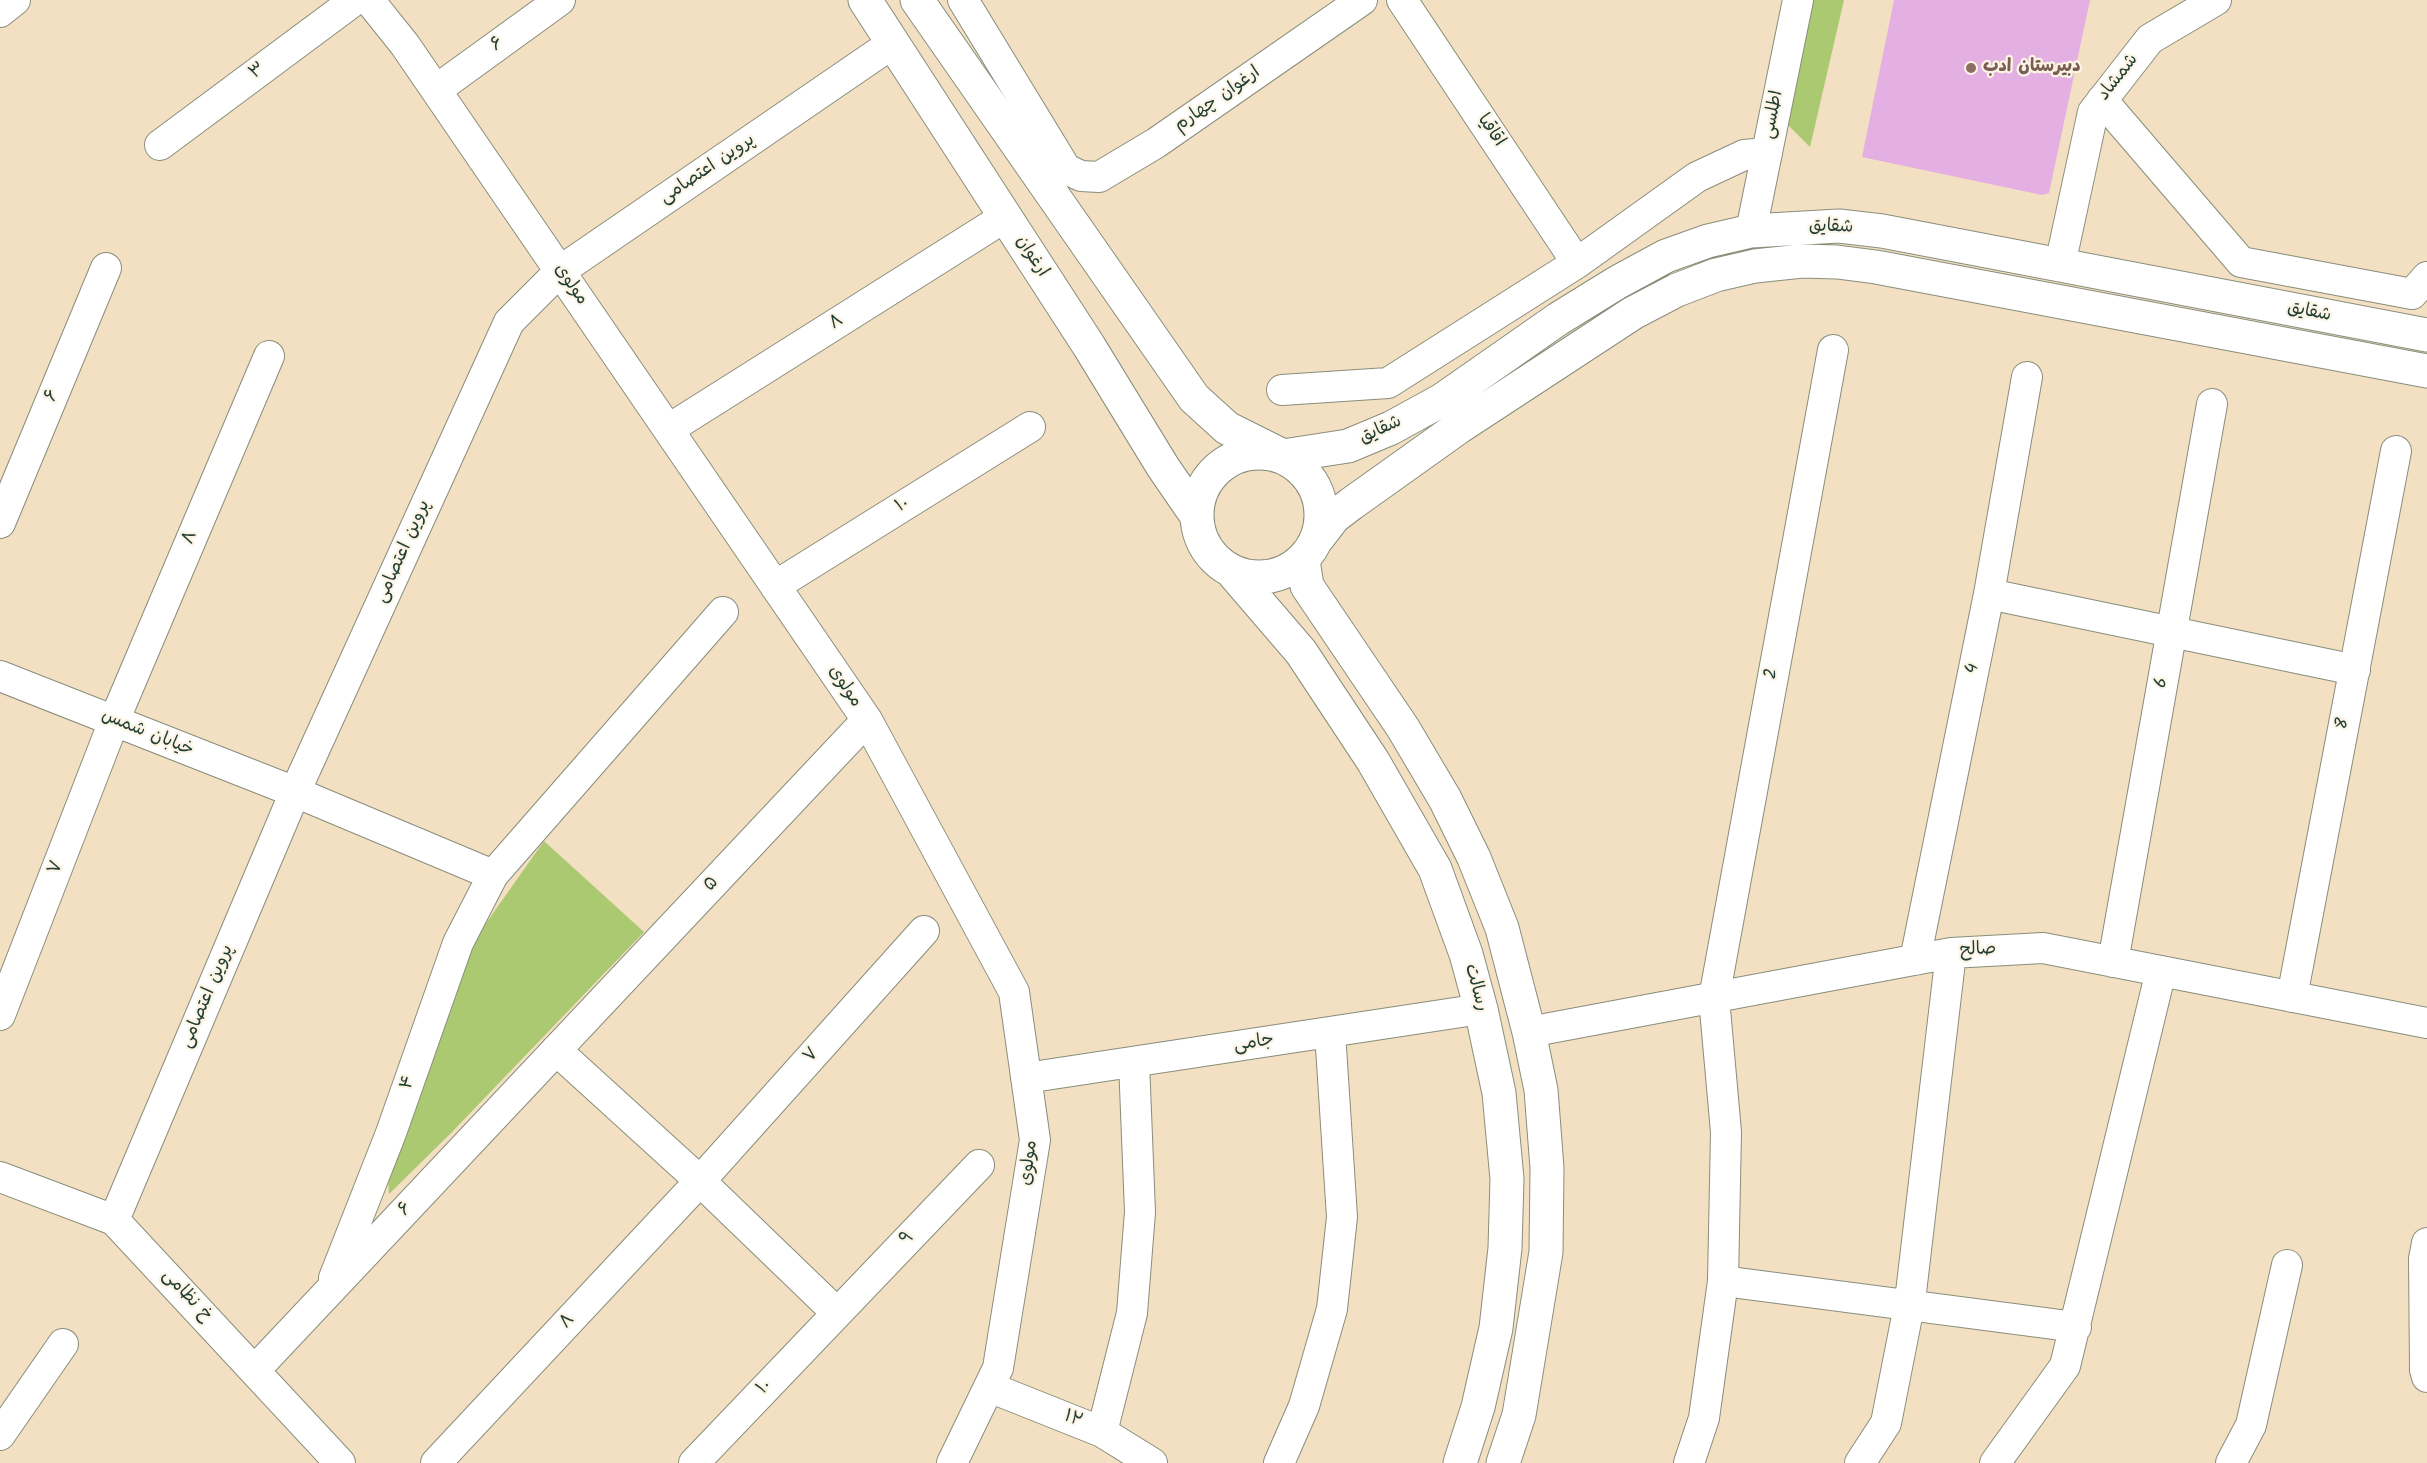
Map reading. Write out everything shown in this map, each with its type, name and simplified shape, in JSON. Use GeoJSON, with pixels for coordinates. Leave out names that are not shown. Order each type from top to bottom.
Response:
{"type":"FeatureCollection","features":[{"type":"Feature","properties":{"kind":"main road","name":"ارغوان"},"geometry":{"type":"LineString","coordinates":[[865,0],[1089,346],[1163,467],[1196,515]]}},
{"type":"Feature","properties":{"kind":"main road"},"geometry":{"type":"LineString","coordinates":[[917,0],[1194,398],[1227,428],[1283,456],[1304,470],[1317,490],[1322,514],[1310,549],[1307,586],[1403,728],[1445,800],[1469,848],[1502,928],[1529,1032],[1541,1090],[1547,1168],[1546,1252],[1519,1415],[1503,1463]]}},
{"type":"Feature","properties":{"kind":"main road","name":"شقایق"},"geometry":{"type":"LineString","coordinates":[[1283,456],[1348,446],[1391,428],[1442,400],[1558,319],[1618,282],[1666,256],[1708,241],[1751,231],[1839,226],[1894,233],[2427,335]]}},
{"type":"Feature","properties":{"kind":"main road","name":"شقایق"},"geometry":{"type":"LineString","coordinates":[[1310,549],[1334,518],[1469,420],[1633,313],[1677,290],[1716,275],[1755,267],[1802,261],[1837,262],[1876,267],[2427,371]]}},
{"type":"Feature","properties":{"kind":"main road"},"geometry":{"type":"LineString","coordinates":[[2054,300],[2060,265]]}},
{"type":"Feature","properties":{"kind":"main road"},"geometry":{"type":"LineString","coordinates":[[1283,456],[1258,452],[1234,457],[1215,470],[1201,491],[1196,515],[1201,540],[1212,558],[1234,574],[1259,578],[1284,573],[1310,549]]}},
{"type":"Feature","properties":{"kind":"main road","name":"رسالت"},"geometry":{"type":"LineString","coordinates":[[1234,574],[1301,652],[1373,761],[1435,869],[1466,954],[1481,1010],[1499,1093],[1507,1179],[1504,1248],[1496,1328],[1478,1407],[1460,1463]]}},
{"type":"Feature","properties":{"kind":"street"},"geometry":{"type":"LineString","coordinates":[[0,12],[15,0]]}},
{"type":"Feature","properties":{"kind":"street","name":"۳"},"geometry":{"type":"LineString","coordinates":[[160,145],[355,0]]}},
{"type":"Feature","properties":{"kind":"street","name":"مولوی"},"geometry":{"type":"LineString","coordinates":[[369,0],[405,45],[867,720],[1014,992],[1035,1140],[998,1368],[952,1463]]}},
{"type":"Feature","properties":{"kind":"street","name":"۶"},"geometry":{"type":"LineString","coordinates":[[436,90],[560,0]]}},
{"type":"Feature","properties":{"kind":"street","name":"ارغوان چهارم"},"geometry":{"type":"LineString","coordinates":[[963,0],[1066,169],[1081,176],[1099,177],[1156,143],[1362,0]]}},
{"type":"Feature","properties":{"kind":"street","name":"اقاقیا"},"geometry":{"type":"LineString","coordinates":[[1402,0],[1577,263]]}},
{"type":"Feature","properties":{"kind":"street","name":"اطلسی"},"geometry":{"type":"LineString","coordinates":[[1751,231],[1798,0]]}},
{"type":"Feature","properties":{"kind":"street","name":"شمشاد"},"geometry":{"type":"LineString","coordinates":[[2060,265],[2093,112],[2150,39],[2179,12],[2216,0]]}},
{"type":"Feature","properties":{"kind":"street","name":"پروین اعتصامی"},"geometry":{"type":"LineString","coordinates":[[114,1220],[295,792],[509,322],[560,271],[893,43]]}},
{"type":"Feature","properties":{"kind":"street"},"geometry":{"type":"LineString","coordinates":[[2102,100],[2241,262],[2412,294],[2427,277]]}},
{"type":"Feature","properties":{"kind":"street"},"geometry":{"type":"LineString","coordinates":[[1282,390],[1388,383],[1577,263],[1697,177],[1744,155],[1767,153]]}},
{"type":"Feature","properties":{"kind":"street","name":"۸"},"geometry":{"type":"LineString","coordinates":[[669,429],[1005,217]]}},
{"type":"Feature","properties":{"kind":"street","name":"۶"},"geometry":{"type":"LineString","coordinates":[[0,524],[106,268]]}},
{"type":"Feature","properties":{"kind":"street","name":"2"},"geometry":{"type":"LineString","coordinates":[[1689,1463],[1704,1418],[1723,1281],[1726,1131],[1714,998],[1833,350]]}},
{"type":"Feature","properties":{"kind":"street","name":"۸"},"geometry":{"type":"LineString","coordinates":[[114,721],[269,356]]}},
{"type":"Feature","properties":{"kind":"street","name":"4"},"geometry":{"type":"LineString","coordinates":[[1915,960],[1989,594],[2027,377]]}},
{"type":"Feature","properties":{"kind":"street","name":"6"},"geometry":{"type":"LineString","coordinates":[[2113,962],[2212,404]]}},
{"type":"Feature","properties":{"kind":"street","name":"۱۰"},"geometry":{"type":"LineString","coordinates":[[775,586],[1030,427]]}},
{"type":"Feature","properties":{"kind":"street","name":"8"},"geometry":{"type":"LineString","coordinates":[[2292,997],[2396,451]]}},
{"type":"Feature","properties":{"kind":"street"},"geometry":{"type":"LineString","coordinates":[[1989,594],[2355,670]]}},
{"type":"Feature","properties":{"kind":"street","name":"۴"},"geometry":{"type":"LineString","coordinates":[[328,1292],[391,1132],[458,943],[493,875],[723,612]]}},
{"type":"Feature","properties":{"kind":"street","name":"خیابان شمس"},"geometry":{"type":"LineString","coordinates":[[0,675],[295,792],[493,875]]}},
{"type":"Feature","properties":{"kind":"street","name":"۵"},"geometry":{"type":"LineString","coordinates":[[556,1050],[867,720]]}},
{"type":"Feature","properties":{"kind":"street","name":"۷"},"geometry":{"type":"LineString","coordinates":[[0,1015],[114,721]]}},
{"type":"Feature","properties":{"kind":"street","name":"۷"},"geometry":{"type":"LineString","coordinates":[[700,1181],[924,931]]}},
{"type":"Feature","properties":{"kind":"street","name":"صالح"},"geometry":{"type":"LineString","coordinates":[[1529,1032],[1951,953],[2043,948],[2427,1023]]}},
{"type":"Feature","properties":{"kind":"street"},"geometry":{"type":"LineString","coordinates":[[1860,1463],[1886,1423],[1909,1305],[1951,953]]}},
{"type":"Feature","properties":{"kind":"street"},"geometry":{"type":"LineString","coordinates":[[1995,1463],[2065,1366],[2161,971]]}},
{"type":"Feature","properties":{"kind":"street","name":"جامی"},"geometry":{"type":"LineString","coordinates":[[1026,1078],[1481,1010]]}},
{"type":"Feature","properties":{"kind":"street"},"geometry":{"type":"LineString","coordinates":[[1279,1463],[1304,1406],[1332,1309],[1342,1218],[1330,1032]]}},
{"type":"Feature","properties":{"kind":"street"},"geometry":{"type":"LineString","coordinates":[[556,1050],[700,1181],[837,1313]]}},
{"type":"Feature","properties":{"kind":"street","name":"۶"},"geometry":{"type":"LineString","coordinates":[[255,1370],[556,1050]]}},
{"type":"Feature","properties":{"kind":"street"},"geometry":{"type":"LineString","coordinates":[[1102,1432],[1132,1313],[1140,1212],[1134,1062]]}},
{"type":"Feature","properties":{"kind":"street","name":"۹"},"geometry":{"type":"LineString","coordinates":[[837,1313],[979,1165]]}},
{"type":"Feature","properties":{"kind":"street","name":"خ نظامی"},"geometry":{"type":"LineString","coordinates":[[0,1177],[114,1220],[340,1463]]}},
{"type":"Feature","properties":{"kind":"street","name":"۸"},"geometry":{"type":"LineString","coordinates":[[436,1463],[700,1181]]}},
{"type":"Feature","properties":{"kind":"street"},"geometry":{"type":"LineString","coordinates":[[2427,1243],[2424,1270],[2425,1370],[2427,1377]]}},
{"type":"Feature","properties":{"kind":"street"},"geometry":{"type":"LineString","coordinates":[[2231,1463],[2251,1425],[2287,1265]]}},
{"type":"Feature","properties":{"kind":"street"},"geometry":{"type":"LineString","coordinates":[[1723,1281],[2076,1327]]}},
{"type":"Feature","properties":{"kind":"street","name":"۱۰"},"geometry":{"type":"LineString","coordinates":[[693,1463],[837,1313]]}},
{"type":"Feature","properties":{"kind":"street"},"geometry":{"type":"LineString","coordinates":[[0,1435],[63,1344]]}},
{"type":"Feature","properties":{"kind":"street","name":"۱۲"},"geometry":{"type":"LineString","coordinates":[[989,1387],[1102,1432],[1152,1463]]}},
{"type":"Feature","properties":{"kind":"green space"},"geometry":{"type":"Polygon","coordinates":[[[1799,0],[1844,0],[1810,147],[1779,116],[1799,0]]]}},
{"type":"Feature","properties":{"kind":"green space"},"geometry":{"type":"Polygon","coordinates":[[[544,841],[644,932],[450,1134],[389,1194],[388,1179],[477,936],[544,841]]]}},
{"type":"Feature","properties":{"kind":"building"},"geometry":{"type":"Polygon","coordinates":[[[1894,0],[2090,0],[2049,193],[2042,195],[1862,157],[1894,0]]]}},
{"type":"Feature","properties":{"kind":"place","name":"دبیرستان ادب"},"geometry":{"type":"Point","coordinates":[1971,68]}}]}
